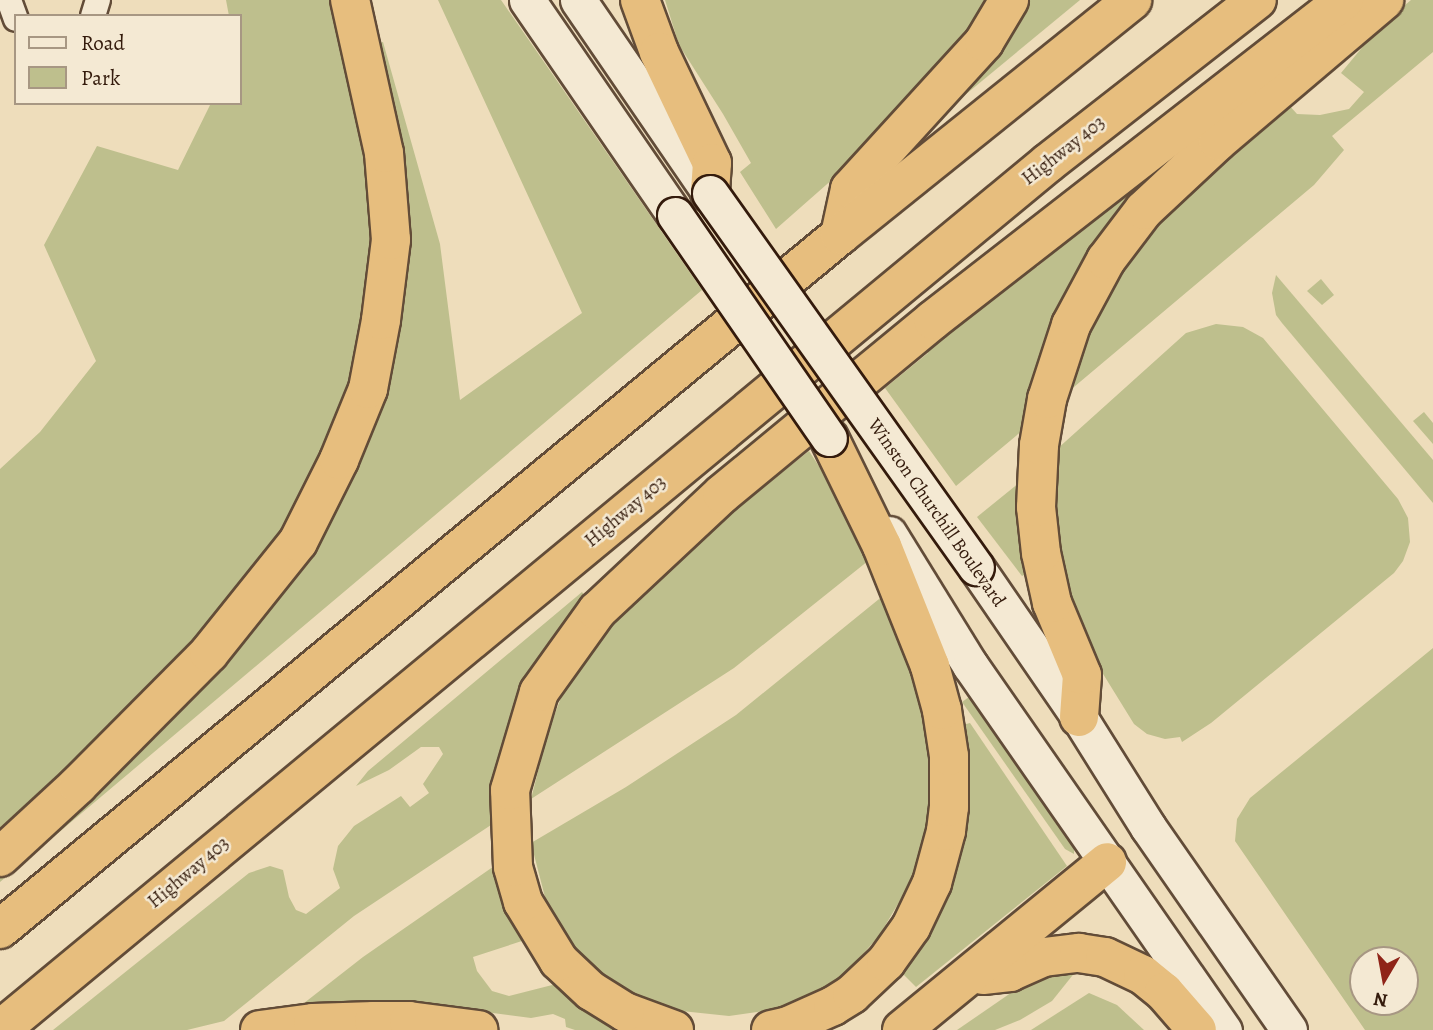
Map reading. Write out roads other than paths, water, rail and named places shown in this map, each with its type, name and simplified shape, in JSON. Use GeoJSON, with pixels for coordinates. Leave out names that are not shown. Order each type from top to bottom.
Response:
{"type":"FeatureCollection","features":[{"type":"Feature","properties":{"kind":"highway"},"geometry":{"type":"LineString","coordinates":[[0,857],[78,785],[209,653],[298,542],[339,460],[368,389],[382,320],[391,240],[384,153],[350,0]]}},
{"type":"Feature","properties":{"kind":"highway"},"geometry":{"type":"LineString","coordinates":[[640,0],[659,52],[712,163],[710,193]]}},
{"type":"Feature","properties":{"kind":"highway"},"geometry":{"type":"LineString","coordinates":[[840,235],[850,189],[984,42],[1009,0]]}},
{"type":"Feature","properties":{"kind":"highway"},"geometry":{"type":"LineString","coordinates":[[0,929],[840,235],[1132,0]]}},
{"type":"Feature","properties":{"kind":"highway","name":"Highway 403"},"geometry":{"type":"LineString","coordinates":[[0,1030],[1027,180],[1257,0]]}},
{"type":"Feature","properties":{"kind":"highway"},"geometry":{"type":"LineString","coordinates":[[674,1030],[625,1012],[591,991],[559,961],[523,902],[513,867],[510,790],[539,692],[597,611],[722,494],[933,320],[1344,0]]}},
{"type":"Feature","properties":{"kind":"highway"},"geometry":{"type":"LineString","coordinates":[[1079,717],[1082,675],[1061,627],[1048,586],[1037,521],[1036,477],[1046,399],[1056,364],[1092,282],[1144,211],[1227,133],[1384,0]]}},
{"type":"Feature","properties":{"kind":"highway"},"geometry":{"type":"LineString","coordinates":[[771,1030],[788,1026],[833,1006],[871,978],[911,927],[934,876],[946,831],[950,767],[926,618],[882,546],[829,438]]}},
{"type":"Feature","properties":{"kind":"highway"},"geometry":{"type":"LineString","coordinates":[[902,1030],[1107,863]]}},
{"type":"Feature","properties":{"kind":"highway"},"geometry":{"type":"LineString","coordinates":[[970,977],[1010,972],[1029,962],[1054,956],[1079,953],[1105,957],[1143,975],[1164,992],[1197,1030]]}},
{"type":"Feature","properties":{"kind":"highway"},"geometry":{"type":"LineString","coordinates":[[260,1030],[373,1021],[409,1021],[478,1030]]}},
{"type":"Feature","properties":{"kind":"main road"},"geometry":{"type":"LineString","coordinates":[[527,0],[829,438]]}},
{"type":"Feature","properties":{"kind":"main road","name":"Winston Churchill Boulevard"},"geometry":{"type":"LineString","coordinates":[[578,0],[710,193],[976,567],[1079,717],[1148,827],[1289,1030]]}},
{"type":"Feature","properties":{"kind":"main road"},"geometry":{"type":"LineString","coordinates":[[926,618],[1107,863],[1224,1030]]}}]}
